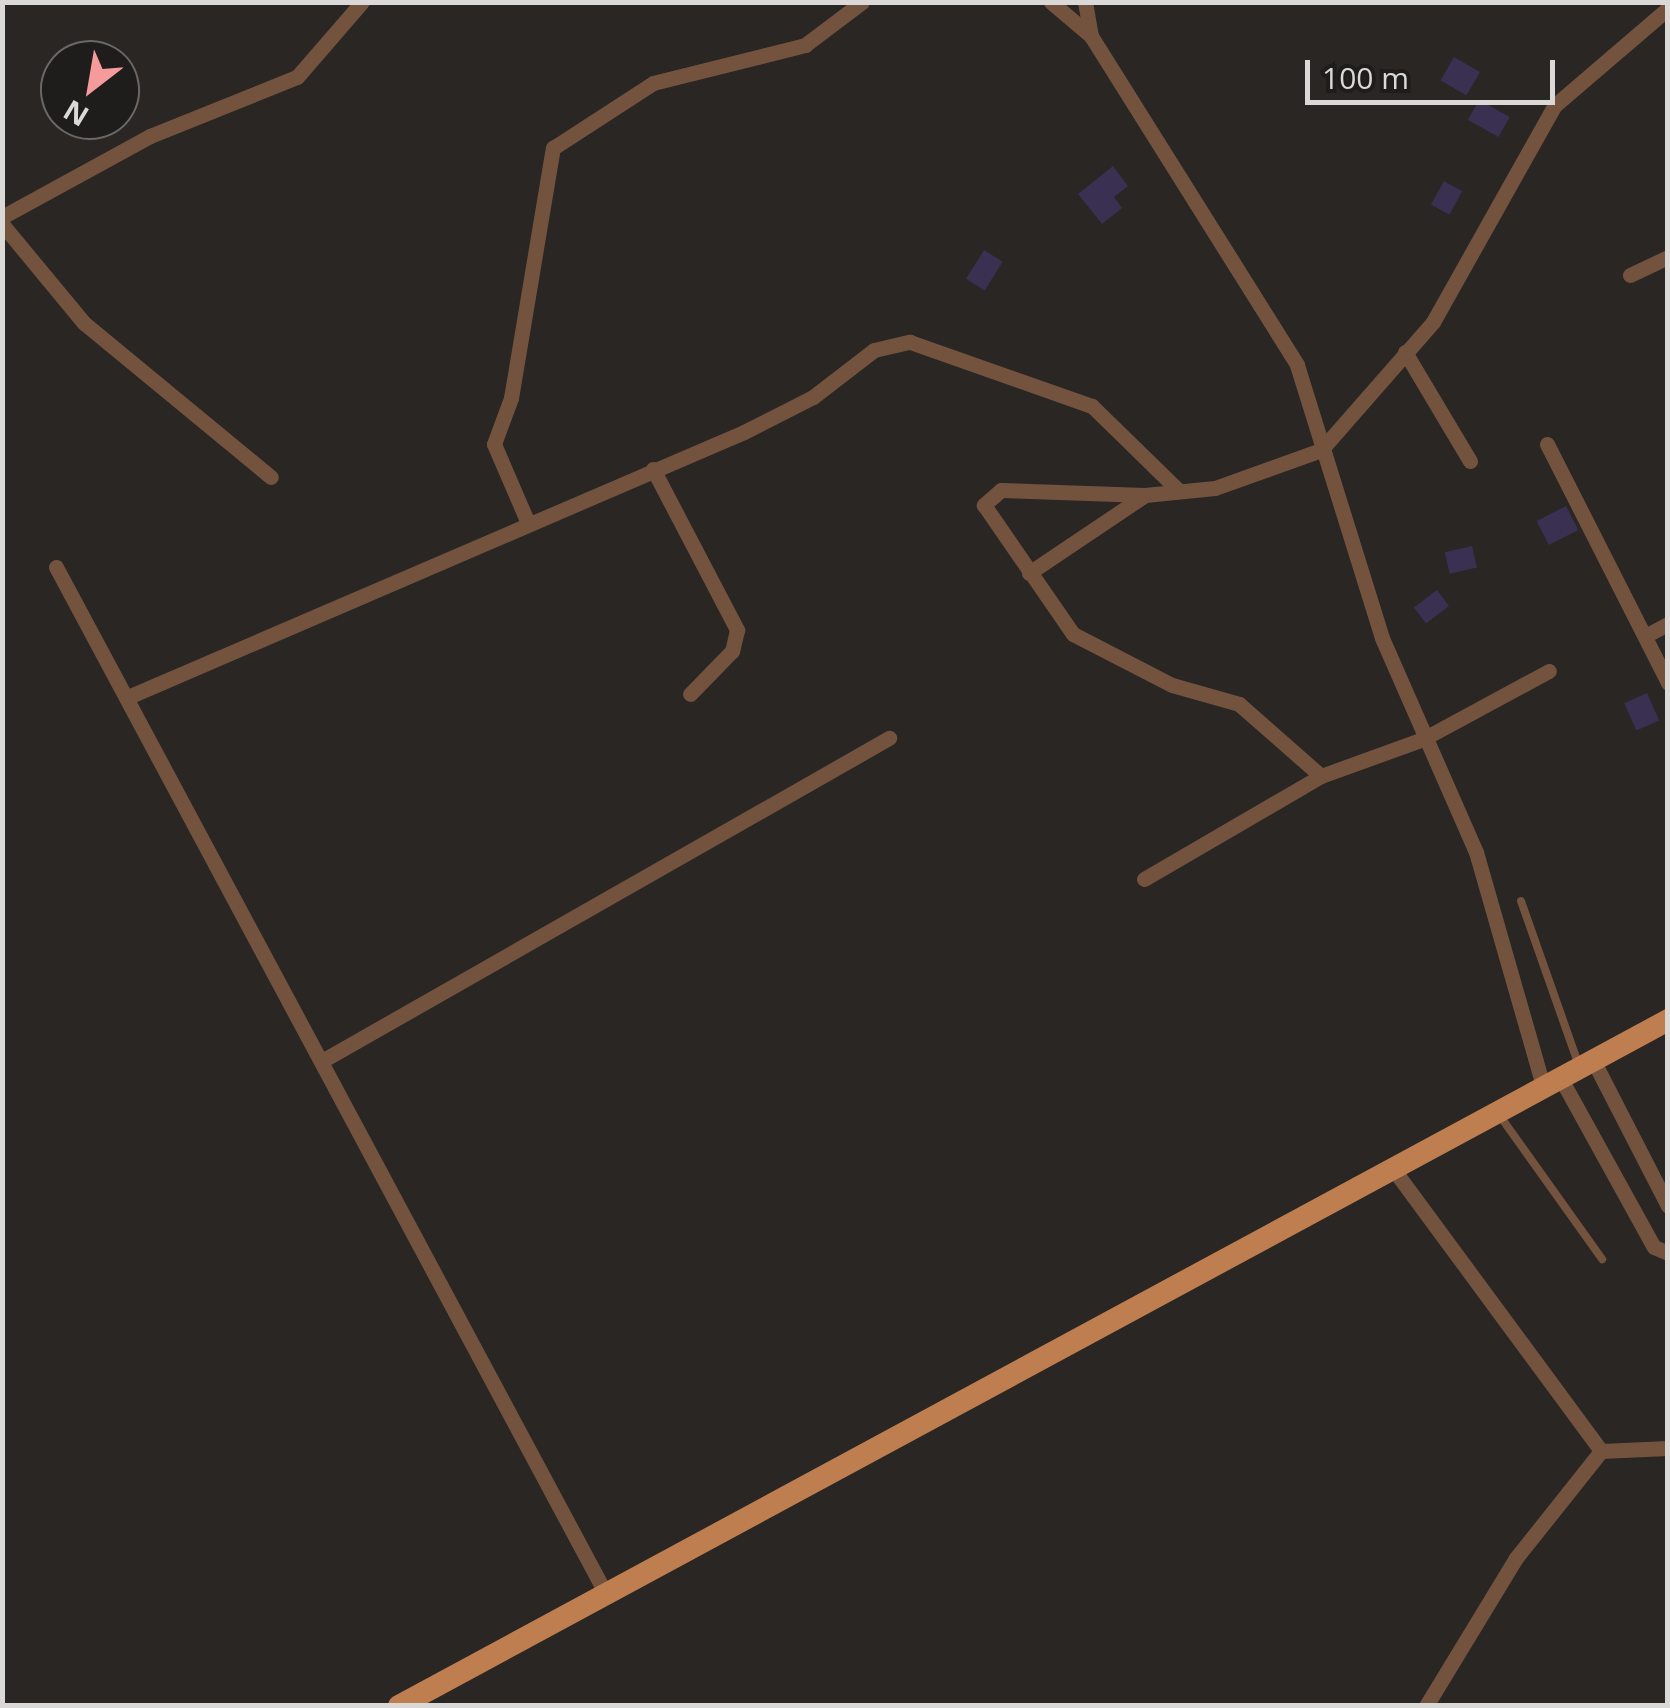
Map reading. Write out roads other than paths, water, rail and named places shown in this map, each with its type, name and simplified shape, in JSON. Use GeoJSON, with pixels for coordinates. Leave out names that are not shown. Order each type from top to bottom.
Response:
{"type":"FeatureCollection","features":[{"type":"Feature","properties":{"kind":"main road"},"geometry":{"type":"LineString","coordinates":[[407,1704],[1668,1020]]}},
{"type":"Feature","properties":{"kind":"street"},"geometry":{"type":"LineString","coordinates":[[271,477],[84,323],[2,220],[150,136],[297,77],[362,2]]}},
{"type":"Feature","properties":{"kind":"street"},"geometry":{"type":"LineString","coordinates":[[528,523],[494,444],[512,398],[553,148],[653,83],[805,45],[862,2]]}},
{"type":"Feature","properties":{"kind":"street"},"geometry":{"type":"LineString","coordinates":[[1051,2],[1090,36],[1298,366],[1321,450],[1423,739],[1476,852],[1569,1073],[1654,1247],[1668,1253]]}},
{"type":"Feature","properties":{"kind":"street"},"geometry":{"type":"LineString","coordinates":[[1084,2],[1090,36]]}},
{"type":"Feature","properties":{"kind":"street"},"geometry":{"type":"LineString","coordinates":[[1321,776],[1239,704],[1098,652],[1051,612],[986,512],[988,495],[1144,494],[1214,488],[1321,450],[1458,284],[1514,164],[1554,106],[1665,9]]}},
{"type":"Feature","properties":{"kind":"street"},"geometry":{"type":"LineString","coordinates":[[1630,275],[1668,257]]}},
{"type":"Feature","properties":{"kind":"street"},"geometry":{"type":"LineString","coordinates":[[128,697],[813,397],[874,350],[910,342],[1092,406],[1178,490]]}},
{"type":"Feature","properties":{"kind":"street"},"geometry":{"type":"LineString","coordinates":[[1405,352],[1470,460]]}},
{"type":"Feature","properties":{"kind":"street"},"geometry":{"type":"LineString","coordinates":[[1547,444],[1668,683]]}},
{"type":"Feature","properties":{"kind":"street"},"geometry":{"type":"LineString","coordinates":[[653,469],[738,630],[732,651],[690,694]]}},
{"type":"Feature","properties":{"kind":"street"},"geometry":{"type":"LineString","coordinates":[[1029,573],[1144,494]]}},
{"type":"Feature","properties":{"kind":"street"},"geometry":{"type":"LineString","coordinates":[[56,567],[326,1058],[606,1594]]}},
{"type":"Feature","properties":{"kind":"street"},"geometry":{"type":"LineString","coordinates":[[1646,636],[1668,624]]}},
{"type":"Feature","properties":{"kind":"street"},"geometry":{"type":"LineString","coordinates":[[1144,879],[1321,776],[1423,739],[1548,671]]}},
{"type":"Feature","properties":{"kind":"street"},"geometry":{"type":"LineString","coordinates":[[326,1058],[889,738]]}},
{"type":"Feature","properties":{"kind":"street"},"geometry":{"type":"LineString","coordinates":[[1569,1073],[1668,1206]]}},
{"type":"Feature","properties":{"kind":"street"},"geometry":{"type":"LineString","coordinates":[[1394,1170],[1601,1451]]}},
{"type":"Feature","properties":{"kind":"street"},"geometry":{"type":"LineString","coordinates":[[1426,1706],[1516,1558],[1601,1451],[1668,1448]]}},
{"type":"Feature","properties":{"kind":"lane"},"geometry":{"type":"LineString","coordinates":[[1520,901],[1569,1073]]}},
{"type":"Feature","properties":{"kind":"lane"},"geometry":{"type":"LineString","coordinates":[[1497,1112],[1602,1259]]}}]}
